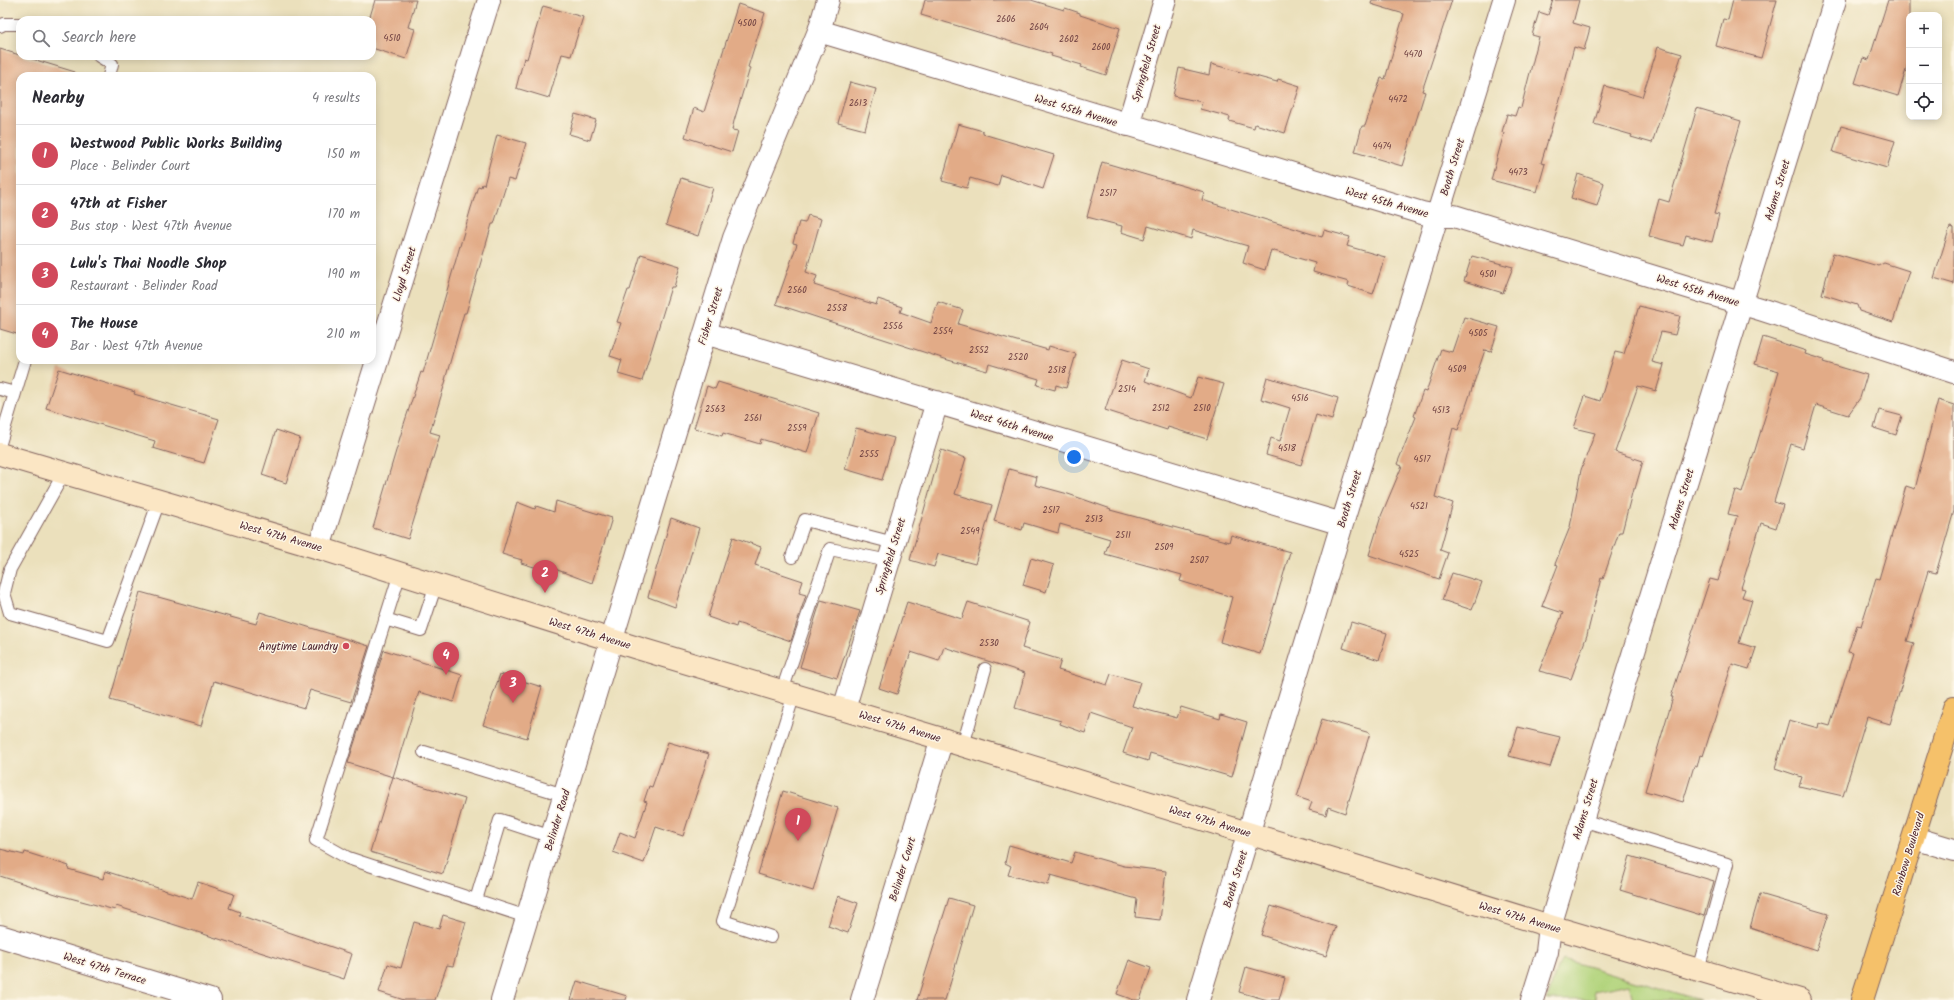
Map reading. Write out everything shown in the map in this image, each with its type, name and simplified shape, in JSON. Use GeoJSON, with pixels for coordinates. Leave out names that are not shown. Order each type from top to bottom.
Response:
{"type":"FeatureCollection","features":[{"type":"Feature","properties":{"kind":"main road","name":"Rainbow Boulevard"},"geometry":{"type":"LineString","coordinates":[[1862,1000],[1954,708]]}},
{"type":"Feature","properties":{"kind":"street","name":"Lloyd Street"},"geometry":{"type":"LineString","coordinates":[[319,548],[489,0]]}},
{"type":"Feature","properties":{"kind":"street","name":"Fisher Street"},"geometry":{"type":"LineString","coordinates":[[612,640],[734,238],[819,31],[828,0]]}},
{"type":"Feature","properties":{"kind":"street","name":"Springfield Street"},"geometry":{"type":"LineString","coordinates":[[1128,125],[1165,0]]}},
{"type":"Feature","properties":{"kind":"street","name":"Booth Street"},"geometry":{"type":"LineString","coordinates":[[1198,1000],[1342,524],[1504,0]]}},
{"type":"Feature","properties":{"kind":"street","name":"Adams Street"},"geometry":{"type":"LineString","coordinates":[[1532,1000],[1547,952],[1550,926],[1582,820],[1835,0]]}},
{"type":"Feature","properties":{"kind":"street","name":"West 45th Avenue"},"geometry":{"type":"LineString","coordinates":[[819,31],[1128,125],[1437,216],[1454,216],[1742,304],[1954,372]]}},
{"type":"Feature","properties":{"kind":"street","name":"West 46th Avenue"},"geometry":{"type":"LineString","coordinates":[[705,333],[1342,524]]}},
{"type":"Feature","properties":{"kind":"street","name":"Springfield Street"},"geometry":{"type":"LineString","coordinates":[[844,709],[936,402]]}},
{"type":"Feature","properties":{"kind":"street","name":"West 47th Avenue"},"geometry":{"type":"LineString","coordinates":[[0,454],[319,548],[612,640],[963,745],[1550,926],[1800,1000]]}},
{"type":"Feature","properties":{"kind":"street","name":"Belinder Road"},"geometry":{"type":"LineString","coordinates":[[502,1000],[612,640]]}},
{"type":"Feature","properties":{"kind":"street","name":"Belinder Court"},"geometry":{"type":"LineString","coordinates":[[862,1000],[942,739]]}},
{"type":"Feature","properties":{"kind":"street"},"geometry":{"type":"LineString","coordinates":[[1914,838],[1954,850]]}},
{"type":"Feature","properties":{"kind":"street","name":"West 47th Terrace"},"geometry":{"type":"LineString","coordinates":[[0,936],[210,1000]]}},
{"type":"Feature","properties":{"kind":"lane"},"geometry":{"type":"LineString","coordinates":[[0,26],[4,24],[16,24]]}},
{"type":"Feature","properties":{"kind":"lane"},"geometry":{"type":"LineString","coordinates":[[106,60],[112,64],[109,72]]}},
{"type":"Feature","properties":{"kind":"lane"},"geometry":{"type":"LineString","coordinates":[[0,443],[23,364]]}},
{"type":"Feature","properties":{"kind":"lane"},"geometry":{"type":"LineString","coordinates":[[0,389],[15,393]]}},
{"type":"Feature","properties":{"kind":"lane"},"geometry":{"type":"LineString","coordinates":[[64,473],[10,570],[4,593],[10,613],[108,641],[159,501]]}},
{"type":"Feature","properties":{"kind":"lane"},"geometry":{"type":"LineString","coordinates":[[792,557],[805,520],[892,552]]}},
{"type":"Feature","properties":{"kind":"lane"},"geometry":{"type":"LineString","coordinates":[[771,937],[723,921],[830,549],[892,552]]}},
{"type":"Feature","properties":{"kind":"lane"},"geometry":{"type":"LineString","coordinates":[[400,573],[316,840],[348,858],[527,917]]}},
{"type":"Feature","properties":{"kind":"lane"},"geometry":{"type":"LineString","coordinates":[[385,619],[422,630],[436,584]]}},
{"type":"Feature","properties":{"kind":"lane"},"geometry":{"type":"LineString","coordinates":[[963,745],[985,669]]}},
{"type":"Feature","properties":{"kind":"lane"},"geometry":{"type":"LineString","coordinates":[[424,752],[564,795]]}},
{"type":"Feature","properties":{"kind":"lane"},"geometry":{"type":"LineString","coordinates":[[476,900],[500,820],[552,837]]}},
{"type":"Feature","properties":{"kind":"lane"},"geometry":{"type":"LineString","coordinates":[[1582,820],[1727,864],[1698,970]]}},
{"type":"Feature","properties":{"kind":"green space"},"geometry":{"type":"Polygon","coordinates":[[[1563,959],[1699,1000],[1633,1000],[1629,984],[1594,991],[1596,1000],[1547,1000],[1557,968],[1563,959]]]}},
{"type":"Feature","properties":{"kind":"building"},"geometry":{"type":"Polygon","coordinates":[[[375,0],[416,0],[408,27],[415,29],[406,59],[376,49],[376,16],[370,16],[375,0]]]}},
{"type":"Feature","properties":{"kind":"building"},"geometry":{"type":"Polygon","coordinates":[[[925,0],[1031,0],[1064,10],[1065,8],[1080,13],[1080,15],[1120,28],[1106,75],[1081,67],[1082,65],[1051,56],[1052,54],[921,15],[925,0]]]}},
{"type":"Feature","properties":{"kind":"building"},"geometry":{"type":"Polygon","coordinates":[[[1372,0],[1452,0],[1422,91],[1425,92],[1402,166],[1355,152],[1362,126],[1365,126],[1381,78],[1385,79],[1404,14],[1371,4],[1372,0]]]}},
{"type":"Feature","properties":{"kind":"building"},"geometry":{"type":"Polygon","coordinates":[[[1553,0],[1579,0],[1573,23],[1590,28],[1584,50],[1574,47],[1541,163],[1545,164],[1537,192],[1491,180],[1504,133],[1502,132],[1507,114],[1515,116],[1518,107],[1521,108],[1539,37],[1532,35],[1539,12],[1548,15],[1553,0]]]}},
{"type":"Feature","properties":{"kind":"building"},"geometry":{"type":"Polygon","coordinates":[[[1733,0],[1777,0],[1761,58],[1716,46],[1723,19],[1728,20],[1733,0]]]}},
{"type":"Feature","properties":{"kind":"building"},"geometry":{"type":"Polygon","coordinates":[[[1888,0],[1909,0],[1909,12],[1906,12],[1906,70],[1898,96],[1855,83],[1863,58],[1869,60],[1888,0]]]}},
{"type":"Feature","properties":{"kind":"building"},"geometry":{"type":"Polygon","coordinates":[[[738,4],[765,13],[748,67],[750,68],[734,121],[732,130],[738,131],[732,152],[685,137],[694,108],[704,112],[738,4]]]}},
{"type":"Feature","properties":{"kind":"building"},"geometry":{"type":"Polygon","coordinates":[[[543,6],[583,17],[571,56],[562,54],[549,98],[516,88],[524,58],[527,59],[543,6]]]}},
{"type":"Feature","properties":{"kind":"building"},"geometry":{"type":"Polygon","coordinates":[[[1658,47],[1682,54],[1652,143],[1631,137],[1632,135],[1594,124],[1605,86],[1642,97],[1658,47]]]}},
{"type":"Feature","properties":{"kind":"building"},"geometry":{"type":"Polygon","coordinates":[[[0,49],[16,54],[16,60],[36,60],[75,72],[16,72],[16,334],[0,329],[0,49]]]}},
{"type":"Feature","properties":{"kind":"building"},"geometry":{"type":"Polygon","coordinates":[[[1211,64],[1277,82],[1278,79],[1300,86],[1285,133],[1255,124],[1254,128],[1229,121],[1230,117],[1200,109],[1202,102],[1173,96],[1179,68],[1209,75],[1211,64]]]}},
{"type":"Feature","properties":{"kind":"building"},"geometry":{"type":"Polygon","coordinates":[[[850,82],[876,89],[865,130],[838,123],[850,82]]]}},
{"type":"Feature","properties":{"kind":"building"},"geometry":{"type":"Polygon","coordinates":[[[1697,108],[1741,121],[1714,214],[1719,215],[1712,242],[1686,235],[1683,245],[1649,236],[1659,199],[1669,202],[1697,108]]]}},
{"type":"Feature","properties":{"kind":"building"},"geometry":{"type":"Polygon","coordinates":[[[575,114],[596,120],[590,140],[569,134],[575,114]]]}},
{"type":"Feature","properties":{"kind":"building"},"geometry":{"type":"Polygon","coordinates":[[[958,124],[983,131],[983,134],[1054,155],[1043,189],[1001,175],[998,186],[970,178],[967,188],[942,181],[958,124]]]}},
{"type":"Feature","properties":{"kind":"building"},"geometry":{"type":"Polygon","coordinates":[[[1841,126],[1895,141],[1887,168],[1833,152],[1841,126]]]}},
{"type":"Feature","properties":{"kind":"building"},"geometry":{"type":"Polygon","coordinates":[[[497,135],[526,143],[515,181],[508,179],[494,224],[492,224],[466,313],[464,313],[430,432],[440,435],[408,539],[373,528],[404,424],[421,372],[423,373],[471,208],[478,186],[481,187],[482,184],[484,185],[497,135]]]}},
{"type":"Feature","properties":{"kind":"building"},"geometry":{"type":"Polygon","coordinates":[[[1102,162],[1204,192],[1202,200],[1322,237],[1324,230],[1350,237],[1347,246],[1385,257],[1373,294],[1348,286],[1349,282],[1313,272],[1315,263],[1271,250],[1265,270],[1243,263],[1248,246],[1193,230],[1191,239],[1148,226],[1144,239],[1121,232],[1122,226],[1087,217],[1102,162]]]}},
{"type":"Feature","properties":{"kind":"building"},"geometry":{"type":"Polygon","coordinates":[[[1578,174],[1604,183],[1597,206],[1571,198],[1578,174]]]}},
{"type":"Feature","properties":{"kind":"building"},"geometry":{"type":"Polygon","coordinates":[[[681,178],[713,188],[698,236],[666,225],[681,178]]]}},
{"type":"Feature","properties":{"kind":"building"},"geometry":{"type":"Polygon","coordinates":[[[808,215],[821,219],[806,272],[817,276],[814,285],[876,305],[878,299],[902,307],[900,312],[931,323],[938,302],[963,310],[958,324],[1048,350],[1049,346],[1076,354],[1066,388],[1056,385],[1055,390],[1037,385],[1039,379],[989,364],[987,371],[948,360],[776,304],[797,244],[793,243],[799,222],[805,223],[808,215]]]}},
{"type":"Feature","properties":{"kind":"building"},"geometry":{"type":"Polygon","coordinates":[[[1950,227],[1954,228],[1954,284],[1934,278],[1950,227]]]}},
{"type":"Feature","properties":{"kind":"building"},"geometry":{"type":"Polygon","coordinates":[[[1833,253],[1878,266],[1884,263],[1909,271],[1893,322],[1859,311],[1857,305],[1822,294],[1833,253]]]}},
{"type":"Feature","properties":{"kind":"building"},"geometry":{"type":"Polygon","coordinates":[[[641,254],[680,266],[674,287],[671,287],[642,381],[618,374],[622,360],[610,356],[621,323],[617,322],[628,290],[630,290],[641,254]]]}},
{"type":"Feature","properties":{"kind":"building"},"geometry":{"type":"Polygon","coordinates":[[[1472,256],[1513,267],[1503,293],[1464,281],[1472,256]]]}},
{"type":"Feature","properties":{"kind":"building"},"geometry":{"type":"Polygon","coordinates":[[[1639,306],[1680,316],[1675,335],[1661,332],[1652,362],[1664,365],[1656,391],[1638,386],[1615,452],[1643,461],[1635,489],[1633,489],[1622,532],[1619,532],[1603,579],[1601,578],[1587,635],[1571,679],[1539,671],[1563,613],[1542,606],[1558,565],[1555,564],[1570,527],[1581,470],[1595,433],[1574,428],[1585,396],[1600,401],[1615,352],[1624,354],[1639,306]]]}},
{"type":"Feature","properties":{"kind":"building"},"geometry":{"type":"Polygon","coordinates":[[[1464,317],[1499,327],[1491,352],[1485,350],[1458,430],[1453,428],[1435,497],[1453,503],[1440,550],[1448,553],[1439,579],[1369,555],[1381,516],[1402,466],[1397,464],[1416,417],[1414,416],[1423,391],[1426,392],[1441,349],[1452,352],[1464,317]]]}},
{"type":"Feature","properties":{"kind":"building"},"geometry":{"type":"Polygon","coordinates":[[[1763,337],[1806,351],[1805,354],[1824,360],[1823,362],[1867,375],[1860,398],[1848,415],[1816,405],[1803,448],[1791,444],[1774,502],[1783,505],[1776,528],[1761,523],[1741,588],[1745,589],[1742,597],[1752,600],[1739,643],[1756,648],[1749,669],[1732,664],[1703,756],[1700,755],[1697,767],[1694,766],[1683,802],[1645,791],[1673,697],[1671,697],[1710,579],[1718,581],[1737,516],[1728,514],[1735,490],[1742,493],[1779,371],[1755,364],[1763,337]]]}},
{"type":"Feature","properties":{"kind":"building"},"geometry":{"type":"Polygon","coordinates":[[[1122,360],[1149,369],[1145,381],[1191,398],[1198,377],[1224,384],[1207,439],[1168,427],[1167,430],[1105,410],[1122,360]]]}},
{"type":"Feature","properties":{"kind":"building"},"geometry":{"type":"Polygon","coordinates":[[[59,369],[135,392],[134,394],[219,419],[204,463],[153,448],[155,441],[46,408],[59,369]]]}},
{"type":"Feature","properties":{"kind":"building"},"geometry":{"type":"Polygon","coordinates":[[[1267,377],[1338,398],[1332,420],[1316,415],[1301,465],[1266,455],[1271,438],[1280,441],[1290,408],[1261,399],[1267,377]]]}},
{"type":"Feature","properties":{"kind":"building"},"geometry":{"type":"Polygon","coordinates":[[[718,382],[819,413],[807,453],[761,439],[760,444],[723,433],[722,436],[694,428],[707,386],[715,389],[718,382]]]}},
{"type":"Feature","properties":{"kind":"building"},"geometry":{"type":"Polygon","coordinates":[[[1938,400],[1954,405],[1954,511],[1936,573],[1928,571],[1907,641],[1914,643],[1890,724],[1867,717],[1843,796],[1799,786],[1802,777],[1775,768],[1789,720],[1818,728],[1819,723],[1830,726],[1853,653],[1848,652],[1857,625],[1861,626],[1876,578],[1879,579],[1906,486],[1915,489],[1938,400]]]}},
{"type":"Feature","properties":{"kind":"building"},"geometry":{"type":"Polygon","coordinates":[[[1879,410],[1902,416],[1896,435],[1874,428],[1879,410]]]}},
{"type":"Feature","properties":{"kind":"building"},"geometry":{"type":"Polygon","coordinates":[[[856,428],[894,438],[882,480],[845,469],[856,428]]]}},
{"type":"Feature","properties":{"kind":"building"},"geometry":{"type":"Polygon","coordinates":[[[276,430],[300,438],[286,483],[262,475],[276,430]]]}},
{"type":"Feature","properties":{"kind":"building"},"geometry":{"type":"Polygon","coordinates":[[[941,450],[966,458],[955,494],[992,505],[975,564],[938,554],[934,567],[910,560],[941,450]]]}},
{"type":"Feature","properties":{"kind":"building"},"geometry":{"type":"Polygon","coordinates":[[[1009,469],[1037,477],[1035,485],[1068,494],[1111,509],[1110,510],[1229,542],[1231,535],[1290,552],[1260,654],[1220,642],[1232,597],[1180,581],[1182,575],[1105,554],[1110,539],[1060,524],[1058,533],[1024,523],[1022,530],[994,521],[1009,469]]]}},
{"type":"Feature","properties":{"kind":"building"},"geometry":{"type":"Polygon","coordinates":[[[556,501],[612,518],[592,583],[555,569],[554,573],[521,563],[522,560],[502,554],[517,502],[535,509],[536,506],[554,512],[556,501]]]}},
{"type":"Feature","properties":{"kind":"building"},"geometry":{"type":"Polygon","coordinates":[[[671,518],[699,528],[675,607],[648,597],[671,518]]]}},
{"type":"Feature","properties":{"kind":"building"},"geometry":{"type":"Polygon","coordinates":[[[733,537],[761,547],[755,565],[803,581],[799,593],[806,595],[791,641],[737,623],[736,627],[708,617],[733,537]]]}},
{"type":"Feature","properties":{"kind":"building"},"geometry":{"type":"Polygon","coordinates":[[[1031,558],[1054,565],[1046,592],[1023,585],[1031,558]]]}},
{"type":"Feature","properties":{"kind":"building"},"geometry":{"type":"Polygon","coordinates":[[[1452,573],[1482,582],[1472,610],[1442,600],[1452,573]]]}},
{"type":"Feature","properties":{"kind":"building"},"geometry":{"type":"Polygon","coordinates":[[[140,592],[256,624],[260,612],[369,646],[351,702],[310,690],[304,708],[214,681],[201,726],[110,700],[140,592]]]}},
{"type":"Feature","properties":{"kind":"building"},"geometry":{"type":"Polygon","coordinates":[[[821,600],[860,611],[837,678],[800,667],[821,600]]]}},
{"type":"Feature","properties":{"kind":"building"},"geometry":{"type":"Polygon","coordinates":[[[907,602],[962,619],[968,602],[1030,622],[1022,648],[1061,660],[1058,670],[1107,685],[1111,674],[1140,682],[1132,706],[1177,718],[1181,707],[1220,719],[1221,714],[1247,722],[1232,777],[1150,753],[1148,761],[1123,753],[1132,727],[1091,713],[1085,733],[1060,724],[1061,721],[1015,708],[1025,673],[944,647],[939,661],[911,652],[897,694],[879,688],[907,602]]]}},
{"type":"Feature","properties":{"kind":"building"},"geometry":{"type":"Polygon","coordinates":[[[1351,622],[1387,633],[1379,660],[1343,648],[1351,622]]]}},
{"type":"Feature","properties":{"kind":"building"},"geometry":{"type":"Polygon","coordinates":[[[384,650],[462,675],[454,702],[419,692],[393,777],[348,763],[384,650]]]}},
{"type":"Feature","properties":{"kind":"building"},"geometry":{"type":"Polygon","coordinates":[[[500,674],[542,687],[527,738],[483,725],[500,674]]]}},
{"type":"Feature","properties":{"kind":"building"},"geometry":{"type":"Polygon","coordinates":[[[1322,719],[1370,733],[1345,813],[1328,807],[1326,815],[1309,810],[1312,802],[1297,797],[1322,719]]]}},
{"type":"Feature","properties":{"kind":"building"},"geometry":{"type":"Polygon","coordinates":[[[1518,727],[1560,737],[1550,767],[1509,756],[1518,727]]]}},
{"type":"Feature","properties":{"kind":"building"},"geometry":{"type":"Polygon","coordinates":[[[668,742],[709,754],[683,836],[656,827],[644,863],[613,852],[620,832],[635,838],[647,802],[644,801],[649,786],[652,787],[668,742]]]}},
{"type":"Feature","properties":{"kind":"building"},"geometry":{"type":"Polygon","coordinates":[[[393,777],[465,799],[443,874],[370,852],[393,777]]]}},
{"type":"Feature","properties":{"kind":"building"},"geometry":{"type":"Polygon","coordinates":[[[783,791],[838,808],[813,891],[758,874],[783,791]]]}},
{"type":"Feature","properties":{"kind":"building"},"geometry":{"type":"Polygon","coordinates":[[[1009,845],[1071,863],[1075,852],[1124,866],[1166,871],[1160,920],[1135,917],[1137,899],[1051,875],[1048,885],[1008,875],[1011,866],[1005,863],[1009,845]]]}},
{"type":"Feature","properties":{"kind":"building"},"geometry":{"type":"Polygon","coordinates":[[[0,849],[24,855],[25,852],[69,866],[68,869],[103,879],[105,871],[192,899],[198,882],[234,894],[229,908],[240,912],[239,915],[352,954],[344,979],[116,906],[115,910],[59,895],[0,876],[0,849]]]}},
{"type":"Feature","properties":{"kind":"building"},"geometry":{"type":"Polygon","coordinates":[[[1630,856],[1714,881],[1704,916],[1620,890],[1630,856]]]}},
{"type":"Feature","properties":{"kind":"building"},"geometry":{"type":"Polygon","coordinates":[[[1760,894],[1828,914],[1816,950],[1750,928],[1760,894]]]}},
{"type":"Feature","properties":{"kind":"building"},"geometry":{"type":"Polygon","coordinates":[[[838,896],[858,903],[848,933],[828,926],[838,896]]]}},
{"type":"Feature","properties":{"kind":"building"},"geometry":{"type":"Polygon","coordinates":[[[949,898],[973,905],[951,981],[945,1000],[917,1000],[949,898]]]}},
{"type":"Feature","properties":{"kind":"building"},"geometry":{"type":"Polygon","coordinates":[[[1271,906],[1336,927],[1326,956],[1261,935],[1271,906]]]}},
{"type":"Feature","properties":{"kind":"building"},"geometry":{"type":"Polygon","coordinates":[[[443,915],[466,922],[453,966],[447,965],[435,1000],[404,1000],[379,992],[388,964],[401,968],[414,922],[439,929],[443,915]]]}},
{"type":"Feature","properties":{"kind":"building"},"geometry":{"type":"Polygon","coordinates":[[[1129,960],[1151,968],[1140,1000],[1134,1000],[1117,994],[1129,960]]]}},
{"type":"Feature","properties":{"kind":"building"},"geometry":{"type":"Polygon","coordinates":[[[1246,967],[1285,978],[1279,1000],[1268,1000],[1239,992],[1246,967]]]}},
{"type":"Feature","properties":{"kind":"building"},"geometry":{"type":"Polygon","coordinates":[[[577,981],[627,996],[626,1000],[571,1000],[577,981]]]}},
{"type":"Feature","properties":{"kind":"place","name":"47th at Fisher"},"geometry":{"type":"Point","coordinates":[545,593]}},
{"type":"Feature","properties":{"kind":"place","name":"Anytime Laundry"},"geometry":{"type":"Point","coordinates":[346,646]}},
{"type":"Feature","properties":{"kind":"place","name":"The House"},"geometry":{"type":"Point","coordinates":[446,675]}},
{"type":"Feature","properties":{"kind":"place","name":"Lulu's Thai Noodle Shop"},"geometry":{"type":"Point","coordinates":[513,703]}},
{"type":"Feature","properties":{"kind":"place","name":"Westwood Public Works Building"},"geometry":{"type":"Point","coordinates":[798,841]}}]}
